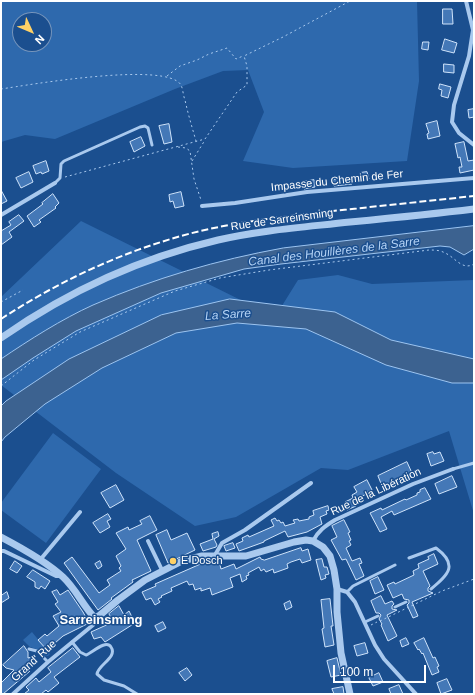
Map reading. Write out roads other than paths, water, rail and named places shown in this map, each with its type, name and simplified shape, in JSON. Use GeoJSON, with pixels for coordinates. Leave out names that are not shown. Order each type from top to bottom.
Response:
{"type":"FeatureCollection","features":[{"type":"Feature","properties":{"kind":"street"},"geometry":{"type":"LineString","coordinates":[[466,1],[473,30],[469,56],[454,105],[452,122],[460,133],[474,145]]}},
{"type":"Feature","properties":{"kind":"street","name":"Impasse du Chemin de Fer"},"geometry":{"type":"LineString","coordinates":[[202,206],[235,203],[307,192],[474,178]]}},
{"type":"Feature","properties":{"kind":"street"},"geometry":{"type":"LineString","coordinates":[[1,214],[56,183]]}},
{"type":"Feature","properties":{"kind":"street","name":"Rue de Sarreinsming"},"geometry":{"type":"LineString","coordinates":[[1,338],[43,310],[100,280],[139,264],[177,251],[219,240],[291,228],[474,209]]}},
{"type":"Feature","properties":{"kind":"street","name":"Rue de la Libération"},"geometry":{"type":"LineString","coordinates":[[313,542],[316,535],[324,526],[335,520],[413,484],[453,469]]}},
{"type":"Feature","properties":{"kind":"street"},"geometry":{"type":"LineString","coordinates":[[215,555],[222,544],[245,530],[311,483]]}},
{"type":"Feature","properties":{"kind":"street"},"geometry":{"type":"LineString","coordinates":[[40,560],[80,512]]}},
{"type":"Feature","properties":{"kind":"street"},"geometry":{"type":"LineString","coordinates":[[1,537],[40,560],[62,576],[75,589],[91,614],[96,618]]}},
{"type":"Feature","properties":{"kind":"street","name":"Grand' Rue"},"geometry":{"type":"LineString","coordinates":[[13,694],[48,662],[93,625],[96,618],[145,580],[162,570],[182,561],[202,556],[246,556],[294,542],[306,540],[313,542]]}},
{"type":"Feature","properties":{"kind":"street"},"geometry":{"type":"LineString","coordinates":[[148,541],[162,570]]}},
{"type":"Feature","properties":{"kind":"street"},"geometry":{"type":"LineString","coordinates":[[313,542],[323,547],[330,556],[334,570],[337,589],[337,612],[341,653],[350,694]]}},
{"type":"Feature","properties":{"kind":"street"},"geometry":{"type":"LineString","coordinates":[[1,551],[4,551],[56,576],[62,576]]}},
{"type":"Feature","properties":{"kind":"street"},"geometry":{"type":"LineString","coordinates":[[337,589],[347,592],[355,602],[375,645],[384,659],[416,694]]}},
{"type":"Feature","properties":{"kind":"lane"},"geometry":{"type":"LineString","coordinates":[[56,183],[60,178],[61,164],[64,161],[140,127],[145,126],[148,128],[152,145]]}},
{"type":"Feature","properties":{"kind":"lane"},"geometry":{"type":"LineString","coordinates":[[453,469],[474,463]]}},
{"type":"Feature","properties":{"kind":"lane"},"geometry":{"type":"LineString","coordinates":[[409,558],[436,548],[445,554],[449,565],[448,574],[431,589]]}},
{"type":"Feature","properties":{"kind":"lane"},"geometry":{"type":"LineString","coordinates":[[347,592],[353,586],[395,564]]}},
{"type":"Feature","properties":{"kind":"lane"},"geometry":{"type":"LineString","coordinates":[[395,607],[406,602]]}},
{"type":"Feature","properties":{"kind":"lane"},"geometry":{"type":"LineString","coordinates":[[364,622],[378,616]]}},
{"type":"Feature","properties":{"kind":"lane"},"geometry":{"type":"LineString","coordinates":[[72,642],[80,652],[86,655],[106,644],[110,645],[113,652],[97,670],[96,674],[104,680],[124,686],[137,694]]}},
{"type":"Feature","properties":{"kind":"lane"},"geometry":{"type":"LineString","coordinates":[[29,649],[37,651],[48,662]]}},
{"type":"Feature","properties":{"kind":"water","name":"Canal des Houillères de la Sarre"},"geometry":{"type":"Polygon","coordinates":[[[474,226],[474,249],[464,255],[450,247],[440,246],[281,264],[244,269],[161,293],[76,331],[1,380],[1,359],[34,337],[93,305],[163,278],[234,258],[283,248],[474,226]]]}},
{"type":"Feature","properties":{"kind":"water","name":"La Sarre"},"geometry":{"type":"Polygon","coordinates":[[[230,299],[335,312],[391,340],[474,359],[474,383],[452,383],[386,365],[306,329],[237,323],[176,333],[102,368],[45,404],[1,442],[1,406],[6,401],[69,359],[161,315],[230,299]]]}},
{"type":"Feature","properties":{"kind":"railway"},"geometry":{"type":"LineString","coordinates":[[1,319],[43,293],[110,261],[157,243],[200,231],[276,218],[474,196]]}},
{"type":"Feature","properties":{"kind":"place","name":"E Dosch"},"geometry":{"type":"Point","coordinates":[173,561]}},
{"type":"Feature","properties":{"kind":"district","name":"Sarreinsming"},"geometry":{"type":"Point","coordinates":[101,620]}}]}
